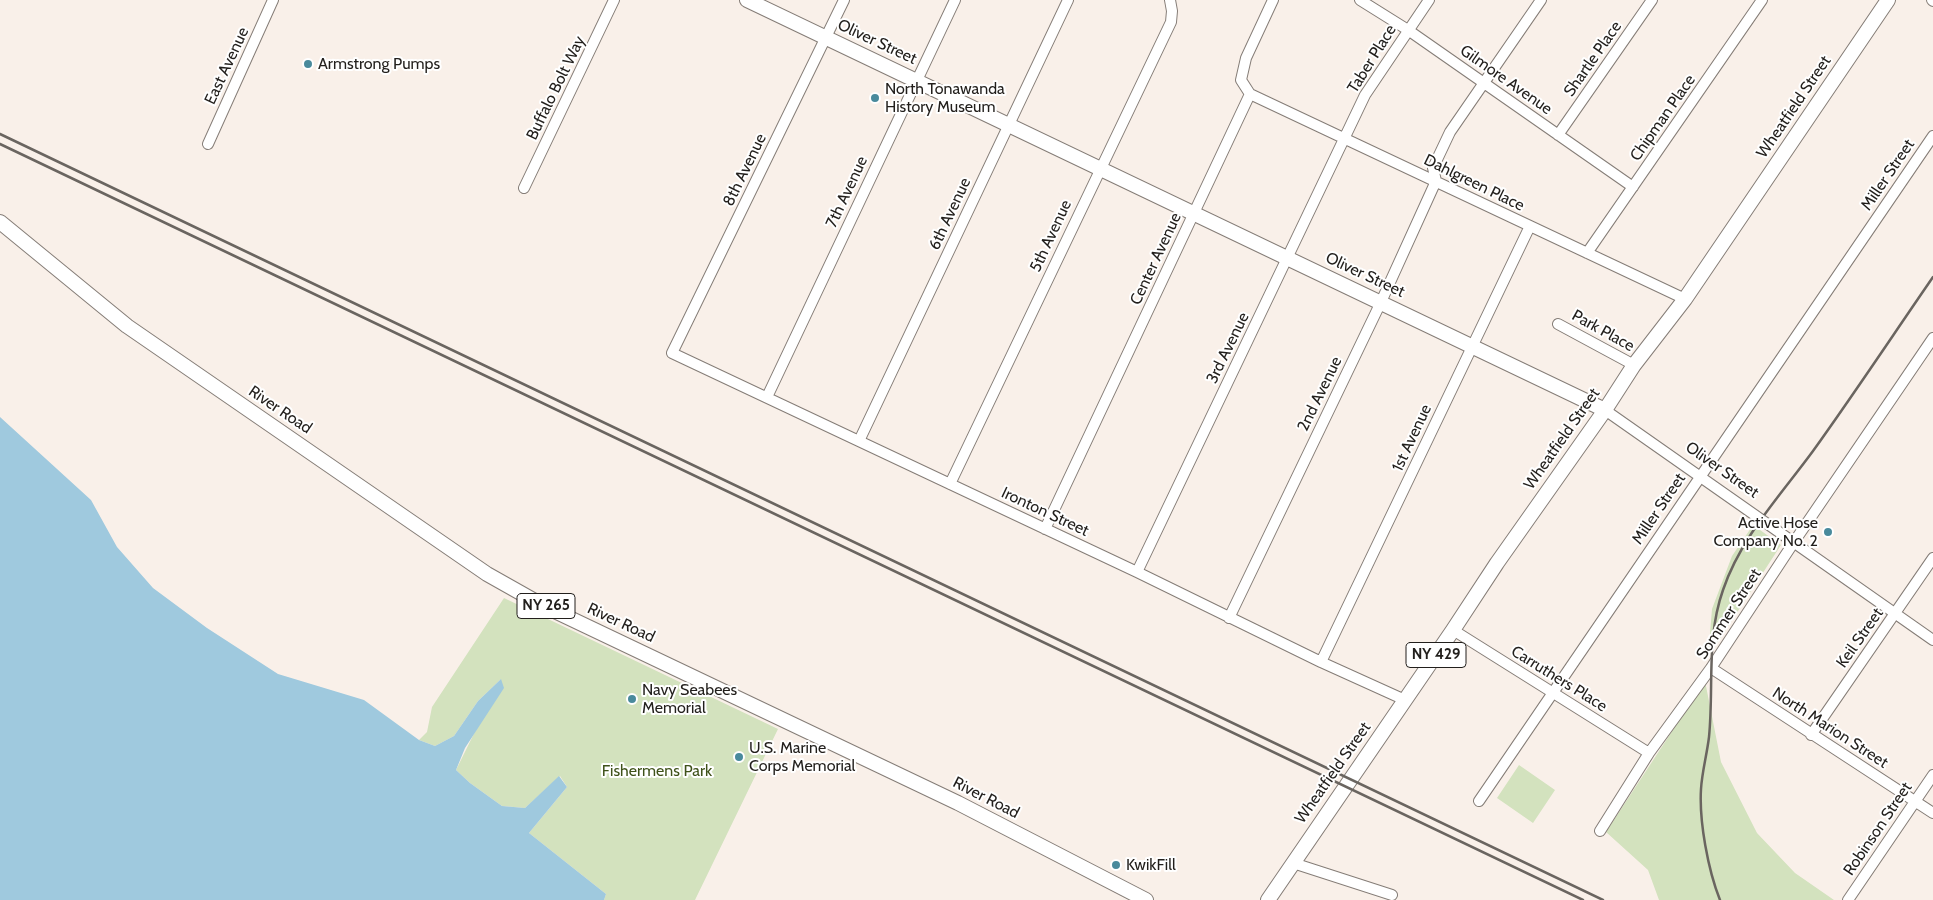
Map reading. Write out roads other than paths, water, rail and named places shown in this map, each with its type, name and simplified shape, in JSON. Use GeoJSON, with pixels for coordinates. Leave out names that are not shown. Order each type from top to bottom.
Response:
{"type":"FeatureCollection","features":[{"type":"Feature","properties":{"kind":"main road","name":"Oliver Street"},"geometry":{"type":"LineString","coordinates":[[747,0],[1605,410]]}},
{"type":"Feature","properties":{"kind":"main road","name":"Wheatfield Street"},"geometry":{"type":"LineString","coordinates":[[1268,900],[1497,563],[1605,410],[1634,365],[1685,299],[1888,0]]}},
{"type":"Feature","properties":{"kind":"main road","name":"River Road"},"geometry":{"type":"LineString","coordinates":[[0,222],[127,326],[487,574],[557,612],[958,803],[1146,900]]}},
{"type":"Feature","properties":{"kind":"street","name":"East Avenue"},"geometry":{"type":"LineString","coordinates":[[208,144],[273,0]]}},
{"type":"Feature","properties":{"kind":"street","name":"Buffalo Bolt Way"},"geometry":{"type":"LineString","coordinates":[[524,188],[614,0]]}},
{"type":"Feature","properties":{"kind":"street","name":"8th Avenue"},"geometry":{"type":"LineString","coordinates":[[672,353],[844,0]]}},
{"type":"Feature","properties":{"kind":"street","name":"7th Avenue"},"geometry":{"type":"LineString","coordinates":[[767,397],[955,0]]}},
{"type":"Feature","properties":{"kind":"street","name":"6th Avenue"},"geometry":{"type":"LineString","coordinates":[[859,441],[1068,0]]}},
{"type":"Feature","properties":{"kind":"street","name":"5th Avenue"},"geometry":{"type":"LineString","coordinates":[[950,484],[1171,22],[1170,0]]}},
{"type":"Feature","properties":{"kind":"street"},"geometry":{"type":"LineString","coordinates":[[1250,94],[1241,80],[1246,58],[1273,0]]}},
{"type":"Feature","properties":{"kind":"street","name":"Gilmore Avenue"},"geometry":{"type":"LineString","coordinates":[[1360,0],[1408,30],[1633,187]]}},
{"type":"Feature","properties":{"kind":"street","name":"Taber Place"},"geometry":{"type":"LineString","coordinates":[[1345,137],[1365,95],[1429,0]]}},
{"type":"Feature","properties":{"kind":"street","name":"2nd Avenue"},"geometry":{"type":"LineString","coordinates":[[1229,618],[1381,302],[1436,181],[1433,168],[1450,132],[1541,0]]}},
{"type":"Feature","properties":{"kind":"street","name":"Shartle Place"},"geometry":{"type":"LineString","coordinates":[[1558,135],[1652,0]]}},
{"type":"Feature","properties":{"kind":"street","name":"Chipman Place"},"geometry":{"type":"LineString","coordinates":[[1587,253],[1762,0]]}},
{"type":"Feature","properties":{"kind":"street","name":"Dahlgreen Place"},"geometry":{"type":"LineString","coordinates":[[1250,94],[1345,137],[1685,299]]}},
{"type":"Feature","properties":{"kind":"street","name":"Center Avenue"},"geometry":{"type":"LineString","coordinates":[[1046,529],[1250,94]]}},
{"type":"Feature","properties":{"kind":"street","name":"Miller Street"},"geometry":{"type":"LineString","coordinates":[[1480,801],[1933,136]]}},
{"type":"Feature","properties":{"kind":"street","name":"3rd Avenue"},"geometry":{"type":"LineString","coordinates":[[1137,572],[1345,137]]}},
{"type":"Feature","properties":{"kind":"street","name":"1st Avenue"},"geometry":{"type":"LineString","coordinates":[[1322,662],[1530,226]]}},
{"type":"Feature","properties":{"kind":"street","name":"Park Place"},"geometry":{"type":"LineString","coordinates":[[1558,324],[1634,365]]}},
{"type":"Feature","properties":{"kind":"street","name":"Sommer Street"},"geometry":{"type":"LineString","coordinates":[[1600,831],[1649,754],[1711,668],[1933,338]]}},
{"type":"Feature","properties":{"kind":"street","name":"Ironton Street"},"geometry":{"type":"LineString","coordinates":[[672,353],[1405,700]]}},
{"type":"Feature","properties":{"kind":"street","name":"Oliver Street"},"geometry":{"type":"LineString","coordinates":[[1605,410],[1933,640]]}},
{"type":"Feature","properties":{"kind":"street","name":"Keil Street"},"geometry":{"type":"LineString","coordinates":[[1811,735],[1933,558]]}},
{"type":"Feature","properties":{"kind":"street","name":"Carruthers Place"},"geometry":{"type":"LineString","coordinates":[[1453,630],[1649,754]]}},
{"type":"Feature","properties":{"kind":"street","name":"North Marion Street"},"geometry":{"type":"LineString","coordinates":[[1711,668],[1933,813]]}},
{"type":"Feature","properties":{"kind":"street","name":"Robinson Street"},"geometry":{"type":"LineString","coordinates":[[1848,900],[1933,776]]}},
{"type":"Feature","properties":{"kind":"street"},"geometry":{"type":"LineString","coordinates":[[1293,863],[1392,894]]}},
{"type":"Feature","properties":{"kind":"water"},"geometry":{"type":"Polygon","coordinates":[[[0,417],[91,500],[117,547],[153,588],[207,628],[278,674],[364,700],[419,740],[435,746],[454,736],[478,701],[501,679],[504,688],[465,748],[456,770],[470,783],[502,806],[525,808],[559,776],[567,787],[529,833],[606,894],[604,900],[0,900],[0,417]]]}},
{"type":"Feature","properties":{"kind":"railway"},"geometry":{"type":"LineString","coordinates":[[0,134],[1603,900]]}},
{"type":"Feature","properties":{"kind":"railway"},"geometry":{"type":"LineString","coordinates":[[0,144],[1583,900]]}},
{"type":"Feature","properties":{"kind":"railway"},"geometry":{"type":"LineString","coordinates":[[1720,900],[1705,845],[1701,802],[1709,737],[1712,644],[1714,626],[1723,590],[1740,552],[1762,518],[1828,430],[1933,277]]}},
{"type":"Feature","properties":{"kind":"place","name":"Armstrong Pumps"},"geometry":{"type":"Point","coordinates":[308,64]}},
{"type":"Feature","properties":{"kind":"place","name":"North Tonawanda History Museum"},"geometry":{"type":"Point","coordinates":[875,98]}},
{"type":"Feature","properties":{"kind":"place","name":"Active Hose Company No. 2"},"geometry":{"type":"Point","coordinates":[1828,532]}},
{"type":"Feature","properties":{"kind":"place","name":"Navy Seabees Memorial"},"geometry":{"type":"Point","coordinates":[632,699]}},
{"type":"Feature","properties":{"kind":"place","name":"U.S. Marine Corps Memorial"},"geometry":{"type":"Point","coordinates":[739,757]}},
{"type":"Feature","properties":{"kind":"place","name":"KwikFill"},"geometry":{"type":"Point","coordinates":[1116,865]}},
{"type":"Feature","properties":{"kind":"park label","name":"Fishermens Park"},"geometry":{"type":"Point","coordinates":[657,771]}}]}
